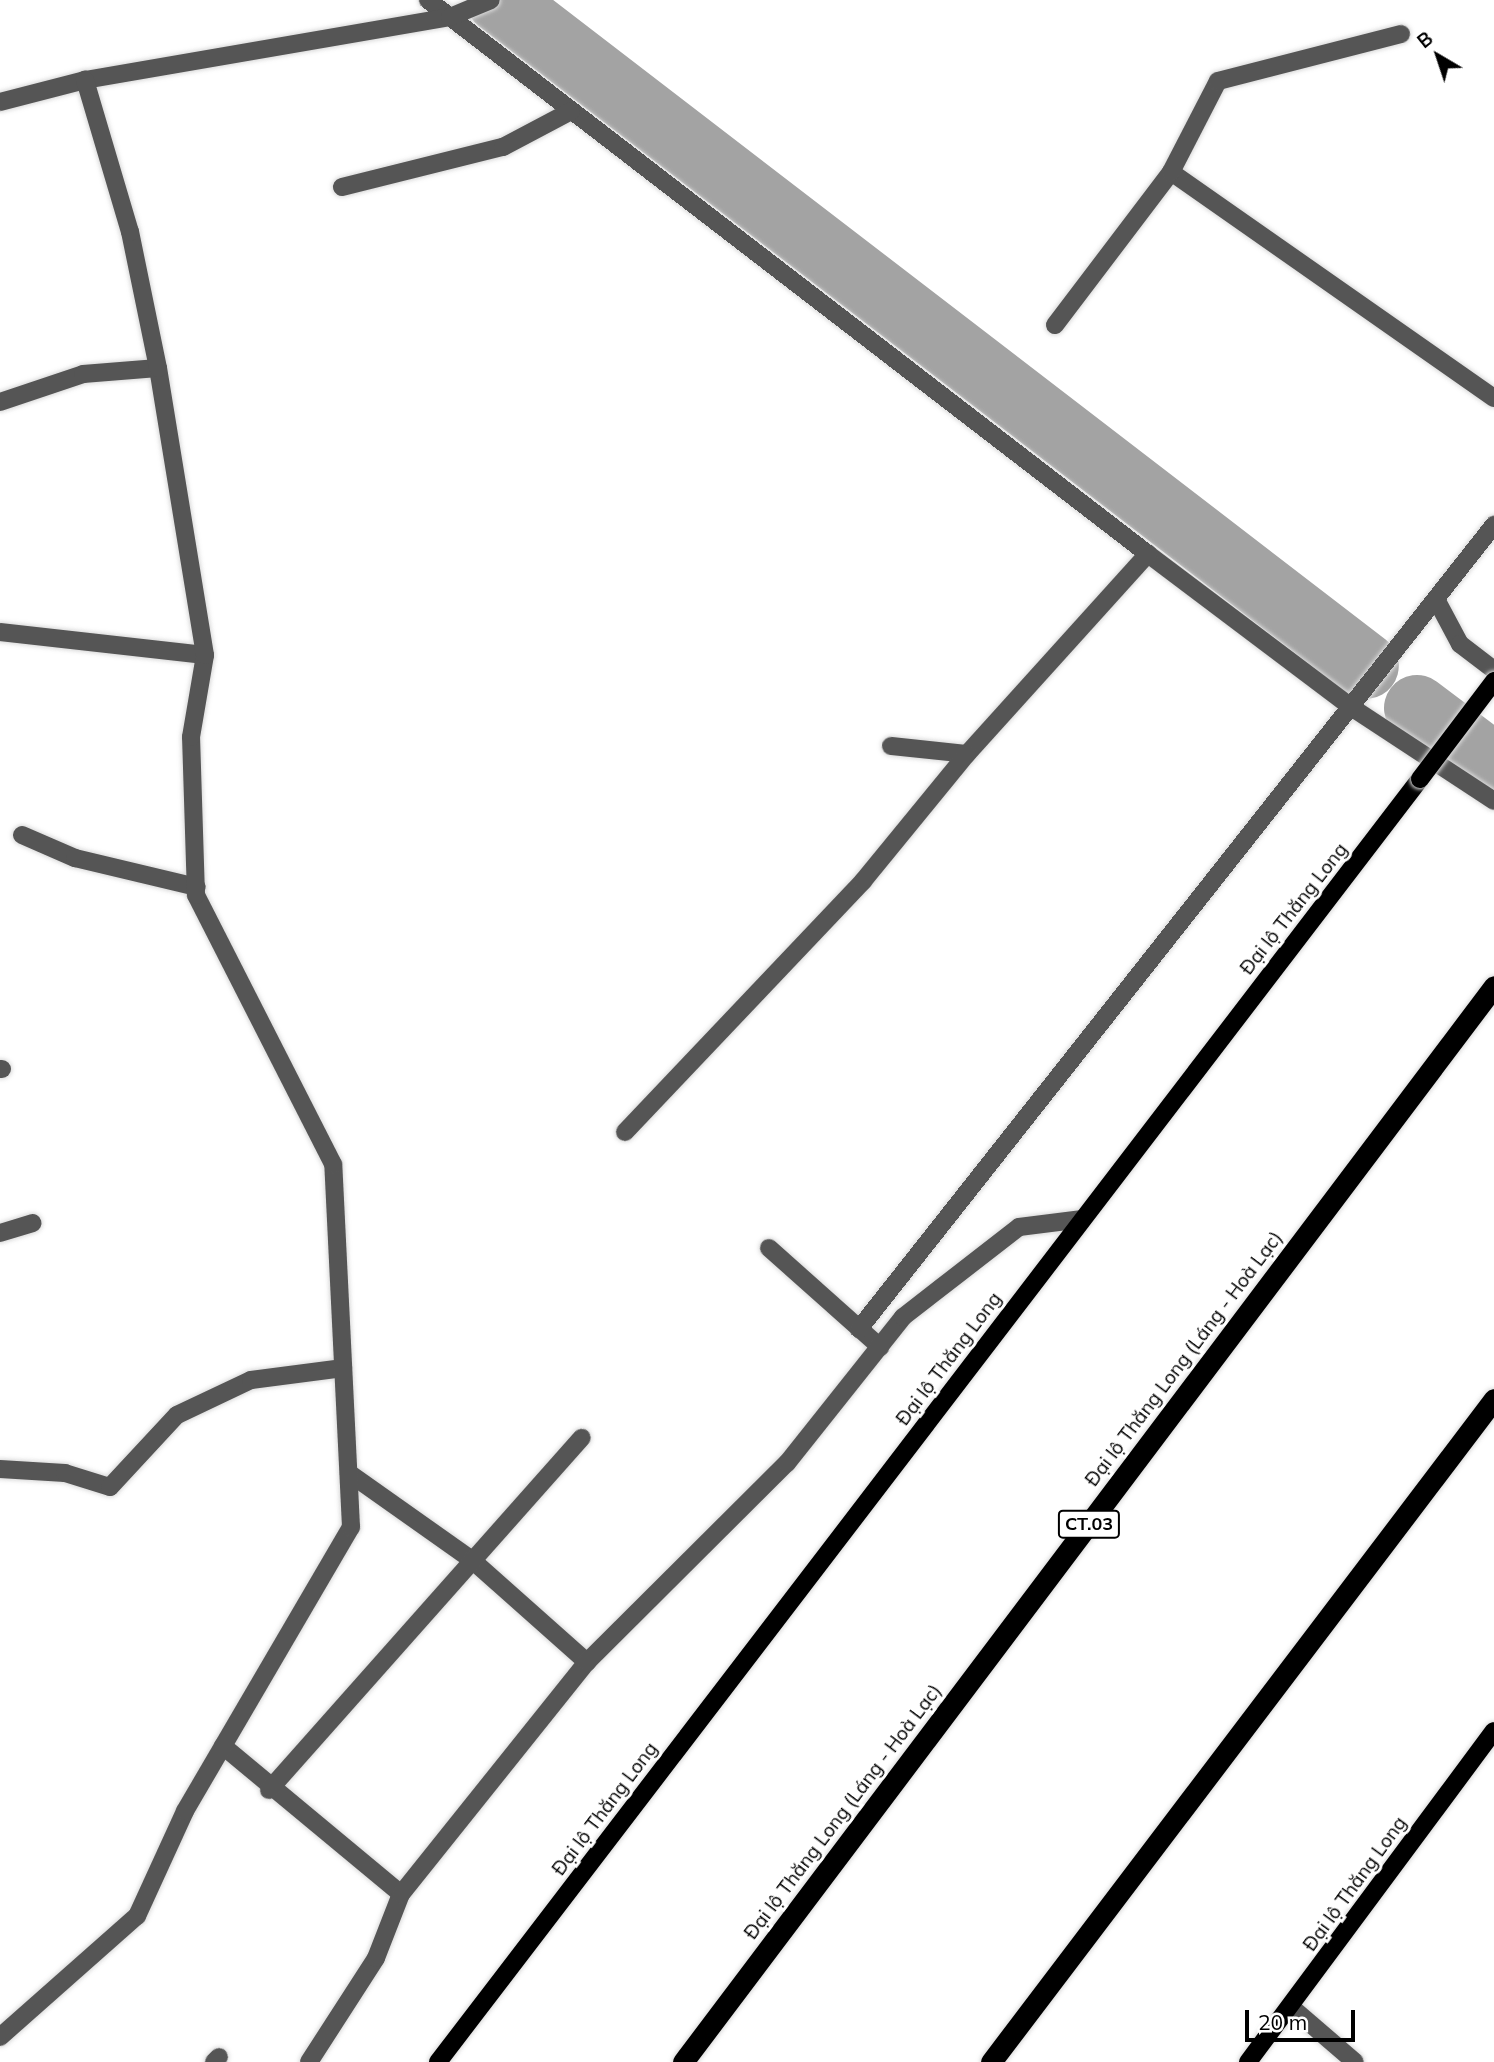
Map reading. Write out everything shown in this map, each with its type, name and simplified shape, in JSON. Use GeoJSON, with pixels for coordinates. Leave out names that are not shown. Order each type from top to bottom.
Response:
{"type":"FeatureCollection","features":[{"type":"Feature","properties":{"kind":"highway","name":"Đại lộ Thăng Long (Láng - Hoà Lạc)"},"geometry":{"type":"LineString","coordinates":[[683,2062],[1494,986]]}},
{"type":"Feature","properties":{"kind":"highway"},"geometry":{"type":"LineString","coordinates":[[991,2062],[1494,1399]]}},
{"type":"Feature","properties":{"kind":"main road","name":"Đại lộ Thăng Long"},"geometry":{"type":"LineString","coordinates":[[438,2062],[1494,681]]}},
{"type":"Feature","properties":{"kind":"main road","name":"Đại lộ Thăng Long"},"geometry":{"type":"LineString","coordinates":[[1248,2062],[1494,1731]]}},
{"type":"Feature","properties":{"kind":"street"},"geometry":{"type":"LineString","coordinates":[[428,0],[1351,707],[1494,801]]}},
{"type":"Feature","properties":{"kind":"street"},"geometry":{"type":"LineString","coordinates":[[0,102],[85,80],[450,17],[491,0]]}},
{"type":"Feature","properties":{"kind":"street"},"geometry":{"type":"LineString","coordinates":[[1055,325],[1171,172],[1218,81],[1401,34]]}},
{"type":"Feature","properties":{"kind":"street"},"geometry":{"type":"LineString","coordinates":[[0,2037],[137,1916],[223,1746],[351,1527],[333,1164],[197,887],[191,737],[205,655],[159,368],[130,232],[85,80]]}},
{"type":"Feature","properties":{"kind":"street"},"geometry":{"type":"LineString","coordinates":[[342,187],[503,147],[571,110]]}},
{"type":"Feature","properties":{"kind":"street"},"geometry":{"type":"LineString","coordinates":[[1171,172],[1494,398]]}},
{"type":"Feature","properties":{"kind":"street"},"geometry":{"type":"LineString","coordinates":[[0,402],[83,374],[159,368]]}},
{"type":"Feature","properties":{"kind":"street"},"geometry":{"type":"LineString","coordinates":[[859,1329],[1104,1023],[1494,525]]}},
{"type":"Feature","properties":{"kind":"street"},"geometry":{"type":"LineString","coordinates":[[625,1132],[863,881],[967,754],[1148,554]]}},
{"type":"Feature","properties":{"kind":"street"},"geometry":{"type":"LineString","coordinates":[[1437,601],[1460,644],[1494,670]]}},
{"type":"Feature","properties":{"kind":"street"},"geometry":{"type":"LineString","coordinates":[[0,632],[205,655]]}},
{"type":"Feature","properties":{"kind":"street"},"geometry":{"type":"LineString","coordinates":[[891,746],[967,754]]}},
{"type":"Feature","properties":{"kind":"street"},"geometry":{"type":"LineString","coordinates":[[22,835],[75,858],[197,887]]}},
{"type":"Feature","properties":{"kind":"street"},"geometry":{"type":"LineString","coordinates":[[309,2062],[376,1958],[401,1894],[587,1662],[787,1463],[903,1317],[1019,1227],[1082,1219]]}},
{"type":"Feature","properties":{"kind":"street"},"geometry":{"type":"LineString","coordinates":[[0,1233],[33,1223]]}},
{"type":"Feature","properties":{"kind":"street"},"geometry":{"type":"LineString","coordinates":[[769,1248],[880,1347]]}},
{"type":"Feature","properties":{"kind":"street"},"geometry":{"type":"LineString","coordinates":[[0,1469],[65,1473],[110,1487],[177,1415],[251,1380],[343,1368]]}},
{"type":"Feature","properties":{"kind":"street"},"geometry":{"type":"LineString","coordinates":[[269,1790],[582,1437]]}},
{"type":"Feature","properties":{"kind":"street"},"geometry":{"type":"LineString","coordinates":[[349,1473],[472,1560],[587,1662]]}},
{"type":"Feature","properties":{"kind":"street"},"geometry":{"type":"LineString","coordinates":[[223,1746],[269,1790],[401,1894]]}},
{"type":"Feature","properties":{"kind":"street"},"geometry":{"type":"LineString","coordinates":[[1291,2007],[1355,2062]]}},
{"type":"Feature","properties":{"kind":"waterway"},"geometry":{"type":"LineString","coordinates":[[499,0],[1366,666]]}},
{"type":"Feature","properties":{"kind":"waterway"},"geometry":{"type":"LineString","coordinates":[[1417,708],[1494,766]]}}]}
